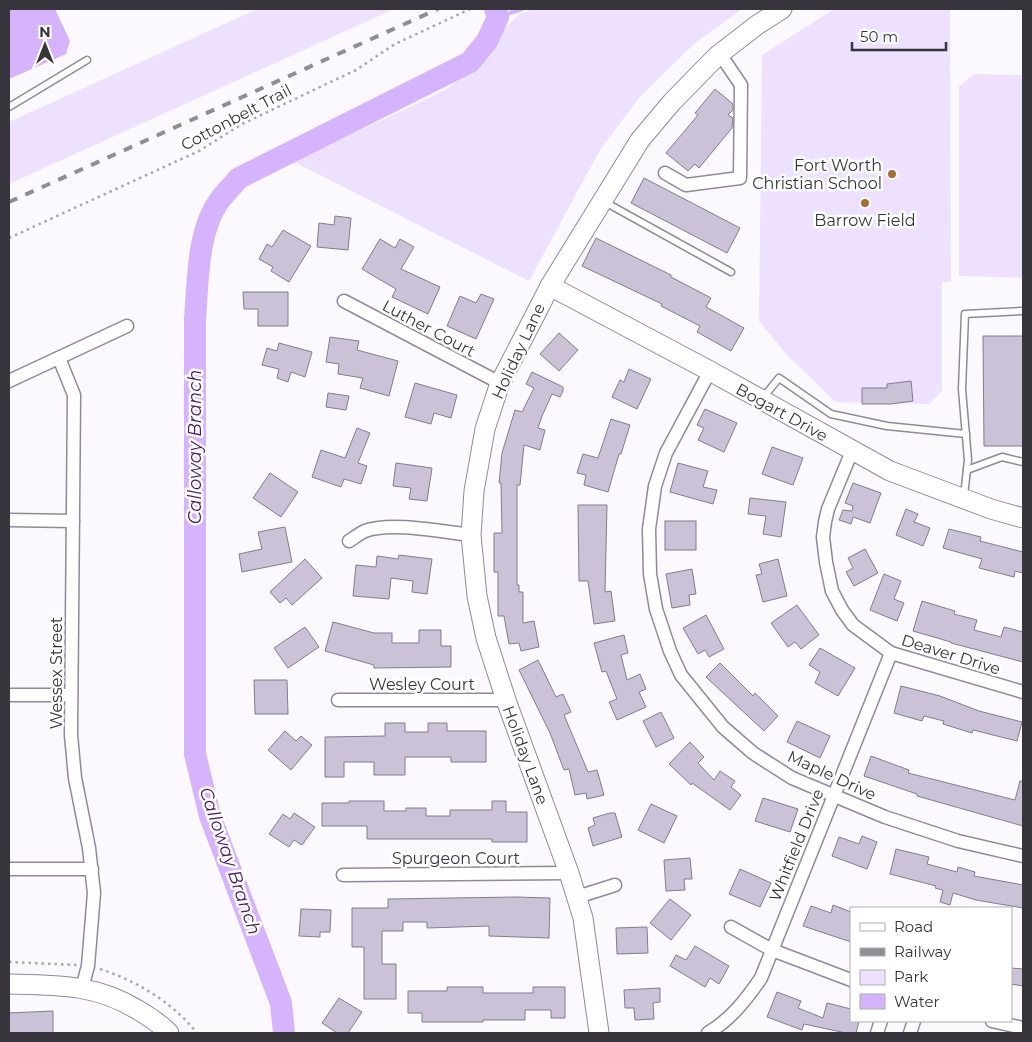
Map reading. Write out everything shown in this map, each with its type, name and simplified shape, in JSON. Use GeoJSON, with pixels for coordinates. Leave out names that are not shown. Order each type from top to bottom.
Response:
{"type":"FeatureCollection","features":[{"type":"Feature","properties":{"kind":"street","name":"Holiday Lane"},"geometry":{"type":"LineString","coordinates":[[598,1033],[583,918],[570,873],[506,700],[486,638],[477,596],[471,535],[474,491],[485,429],[500,383],[550,286],[640,140],[672,102],[720,54],[782,9]]}},
{"type":"Feature","properties":{"kind":"street"},"geometry":{"type":"LineString","coordinates":[[665,173],[686,185],[740,178],[741,85],[720,54]]}},
{"type":"Feature","properties":{"kind":"street","name":"Bogart Drive"},"geometry":{"type":"LineString","coordinates":[[550,286],[710,371],[890,471],[964,500],[1023,518]]}},
{"type":"Feature","properties":{"kind":"street","name":"Luther Court"},"geometry":{"type":"LineString","coordinates":[[344,301],[500,383]]}},
{"type":"Feature","properties":{"kind":"street"},"geometry":{"type":"LineString","coordinates":[[9,381],[127,326]]}},
{"type":"Feature","properties":{"kind":"street","name":"Wessex Street"},"geometry":{"type":"LineString","coordinates":[[59,358],[74,394],[71,735],[75,778],[89,848],[94,893],[88,966],[82,988]]}},
{"type":"Feature","properties":{"kind":"street","name":"Maple Drive"},"geometry":{"type":"LineString","coordinates":[[710,371],[666,453],[655,486],[648,529],[650,574],[656,609],[670,651],[681,675],[723,727],[754,753],[792,778],[885,818],[958,841],[1023,856]]}},
{"type":"Feature","properties":{"kind":"street","name":"Deaver Drive"},"geometry":{"type":"LineString","coordinates":[[852,451],[825,522],[823,537],[832,591],[842,610],[853,625],[891,653],[1023,692]]}},
{"type":"Feature","properties":{"kind":"street"},"geometry":{"type":"LineString","coordinates":[[9,520],[73,520]]}},
{"type":"Feature","properties":{"kind":"street"},"geometry":{"type":"LineString","coordinates":[[349,541],[364,531],[391,526],[471,535]]}},
{"type":"Feature","properties":{"kind":"street","name":"Whitfield Drive"},"geometry":{"type":"LineString","coordinates":[[708,1033],[722,1025],[744,1003],[761,978],[891,653]]}},
{"type":"Feature","properties":{"kind":"street"},"geometry":{"type":"LineString","coordinates":[[9,695],[71,695]]}},
{"type":"Feature","properties":{"kind":"street","name":"Wesley Court"},"geometry":{"type":"LineString","coordinates":[[338,700],[506,700]]}},
{"type":"Feature","properties":{"kind":"street"},"geometry":{"type":"LineString","coordinates":[[9,869],[92,870]]}},
{"type":"Feature","properties":{"kind":"street","name":"Spurgeon Court"},"geometry":{"type":"LineString","coordinates":[[343,875],[570,873]]}},
{"type":"Feature","properties":{"kind":"street"},"geometry":{"type":"LineString","coordinates":[[577,897],[615,885]]}},
{"type":"Feature","properties":{"kind":"street"},"geometry":{"type":"LineString","coordinates":[[731,927],[772,950],[850,980]]}},
{"type":"Feature","properties":{"kind":"street"},"geometry":{"type":"LineString","coordinates":[[9,984],[82,988],[121,999],[159,1023],[169,1033]]}},
{"type":"Feature","properties":{"kind":"street"},"geometry":{"type":"LineString","coordinates":[[996,1022],[1023,1028]]}},
{"type":"Feature","properties":{"kind":"lane"},"geometry":{"type":"LineString","coordinates":[[9,107],[87,60]]}},
{"type":"Feature","properties":{"kind":"lane"},"geometry":{"type":"LineString","coordinates":[[602,201],[731,272]]}},
{"type":"Feature","properties":{"kind":"lane"},"geometry":{"type":"LineString","coordinates":[[964,500],[967,470],[962,389],[965,314],[1023,311]]}},
{"type":"Feature","properties":{"kind":"lane"},"geometry":{"type":"LineString","coordinates":[[762,400],[779,378],[831,414],[887,426],[966,434]]}},
{"type":"Feature","properties":{"kind":"lane"},"geometry":{"type":"LineString","coordinates":[[967,470],[1002,457],[1023,462]]}},
{"type":"Feature","properties":{"kind":"path","name":"Cottonbelt Trail"},"geometry":{"type":"LineString","coordinates":[[9,238],[199,151],[242,124],[356,70],[395,44],[470,9]]}},
{"type":"Feature","properties":{"kind":"green space"},"geometry":{"type":"Polygon","coordinates":[[[257,9],[394,9],[9,184],[9,122],[257,9]]]}},
{"type":"Feature","properties":{"kind":"green space"},"geometry":{"type":"Polygon","coordinates":[[[533,9],[742,9],[694,44],[639,98],[600,150],[529,281],[292,161],[445,90],[480,64],[504,29],[520,14],[533,9]]]}},
{"type":"Feature","properties":{"kind":"green space","name":"Fort Worth Christian School"},"geometry":{"type":"Polygon","coordinates":[[[834,9],[950,9],[951,282],[942,282],[942,391],[929,404],[835,402],[787,355],[759,321],[762,55],[834,9]]]}},
{"type":"Feature","properties":{"kind":"green space"},"geometry":{"type":"Polygon","coordinates":[[[975,74],[1023,75],[1023,278],[959,276],[959,86],[975,74]]]}},
{"type":"Feature","properties":{"kind":"water"},"geometry":{"type":"Polygon","coordinates":[[[9,9],[55,9],[70,41],[66,54],[9,79],[9,9]]]}},
{"type":"Feature","properties":{"kind":"building"},"geometry":{"type":"Polygon","coordinates":[[[715,89],[733,104],[733,110],[728,115],[733,118],[732,128],[699,168],[695,164],[688,171],[666,153],[698,115],[695,113],[715,89]]]}},
{"type":"Feature","properties":{"kind":"building"},"geometry":{"type":"Polygon","coordinates":[[[644,178],[740,228],[727,253],[631,203],[644,178]]]}},
{"type":"Feature","properties":{"kind":"building"},"geometry":{"type":"Polygon","coordinates":[[[335,216],[351,218],[348,250],[317,247],[319,223],[334,225],[335,216]]]}},
{"type":"Feature","properties":{"kind":"building"},"geometry":{"type":"Polygon","coordinates":[[[283,230],[311,246],[289,282],[271,271],[273,267],[259,259],[267,244],[272,247],[283,230]]]}},
{"type":"Feature","properties":{"kind":"building"},"geometry":{"type":"Polygon","coordinates":[[[596,238],[671,275],[671,277],[711,298],[706,307],[744,328],[731,351],[697,332],[700,326],[661,306],[662,304],[582,266],[596,238]]]}},
{"type":"Feature","properties":{"kind":"building"},"geometry":{"type":"Polygon","coordinates":[[[380,239],[395,248],[400,239],[414,247],[401,269],[440,287],[428,314],[392,297],[396,289],[362,269],[380,239]]]}},
{"type":"Feature","properties":{"kind":"building"},"geometry":{"type":"Polygon","coordinates":[[[243,292],[288,292],[288,326],[258,326],[258,309],[244,309],[243,292]]]}},
{"type":"Feature","properties":{"kind":"building"},"geometry":{"type":"Polygon","coordinates":[[[481,294],[494,299],[476,339],[447,326],[460,296],[476,303],[481,294]]]}},
{"type":"Feature","properties":{"kind":"building"},"geometry":{"type":"Polygon","coordinates":[[[559,333],[578,350],[559,371],[540,354],[559,333]]]}},
{"type":"Feature","properties":{"kind":"building"},"geometry":{"type":"Polygon","coordinates":[[[983,336],[1023,336],[1023,446],[984,446],[983,336]]]}},
{"type":"Feature","properties":{"kind":"building"},"geometry":{"type":"Polygon","coordinates":[[[330,337],[359,341],[357,350],[398,361],[389,396],[360,388],[363,378],[338,374],[339,364],[326,362],[330,337]]]}},
{"type":"Feature","properties":{"kind":"building"},"geometry":{"type":"Polygon","coordinates":[[[279,343],[312,352],[305,377],[291,372],[288,382],[277,378],[279,369],[262,365],[267,348],[277,351],[279,343]]]}},
{"type":"Feature","properties":{"kind":"building"},"geometry":{"type":"Polygon","coordinates":[[[629,369],[651,379],[637,409],[612,397],[620,380],[624,382],[629,369]]]}},
{"type":"Feature","properties":{"kind":"building"},"geometry":{"type":"Polygon","coordinates":[[[532,372],[563,387],[563,391],[560,397],[552,394],[542,416],[538,428],[545,430],[540,450],[524,445],[520,485],[517,485],[517,585],[519,585],[519,592],[523,592],[523,623],[534,621],[539,647],[521,651],[519,643],[509,644],[504,616],[498,616],[498,572],[494,572],[494,533],[502,533],[501,483],[499,483],[502,453],[515,410],[522,412],[534,388],[526,384],[532,372]]]}},
{"type":"Feature","properties":{"kind":"building"},"geometry":{"type":"Polygon","coordinates":[[[911,381],[913,401],[891,404],[862,404],[862,388],[887,388],[887,384],[911,381]]]}},
{"type":"Feature","properties":{"kind":"building"},"geometry":{"type":"Polygon","coordinates":[[[415,383],[457,395],[451,418],[434,413],[431,424],[405,417],[415,383]]]}},
{"type":"Feature","properties":{"kind":"building"},"geometry":{"type":"Polygon","coordinates":[[[328,393],[349,396],[346,410],[326,407],[328,393]]]}},
{"type":"Feature","properties":{"kind":"building"},"geometry":{"type":"Polygon","coordinates":[[[705,409],[737,423],[724,452],[698,440],[704,428],[697,425],[705,409]]]}},
{"type":"Feature","properties":{"kind":"building"},"geometry":{"type":"Polygon","coordinates":[[[611,419],[630,425],[608,492],[584,485],[586,475],[577,473],[583,454],[598,458],[611,419]]]}},
{"type":"Feature","properties":{"kind":"building"},"geometry":{"type":"Polygon","coordinates":[[[357,428],[370,433],[358,463],[367,466],[361,484],[344,479],[341,487],[312,477],[321,450],[345,458],[357,428]]]}},
{"type":"Feature","properties":{"kind":"building"},"geometry":{"type":"Polygon","coordinates":[[[772,447],[803,458],[793,485],[762,474],[772,447]]]}},
{"type":"Feature","properties":{"kind":"building"},"geometry":{"type":"Polygon","coordinates":[[[396,463],[432,468],[427,501],[409,499],[411,488],[393,486],[396,463]]]}},
{"type":"Feature","properties":{"kind":"building"},"geometry":{"type":"Polygon","coordinates":[[[678,463],[708,471],[703,487],[717,490],[713,504],[670,492],[678,463]]]}},
{"type":"Feature","properties":{"kind":"building"},"geometry":{"type":"Polygon","coordinates":[[[270,473],[298,492],[281,517],[253,498],[270,473]]]}},
{"type":"Feature","properties":{"kind":"building"},"geometry":{"type":"Polygon","coordinates":[[[853,483],[881,493],[870,523],[853,517],[851,524],[839,520],[843,510],[852,511],[853,506],[845,503],[853,483]]]}},
{"type":"Feature","properties":{"kind":"building"},"geometry":{"type":"Polygon","coordinates":[[[750,498],[786,502],[781,537],[763,534],[766,516],[748,514],[750,498]]]}},
{"type":"Feature","properties":{"kind":"building"},"geometry":{"type":"Polygon","coordinates":[[[578,505],[607,505],[605,592],[611,591],[615,621],[594,624],[588,581],[579,581],[578,505]]]}},
{"type":"Feature","properties":{"kind":"building"},"geometry":{"type":"Polygon","coordinates":[[[906,509],[918,514],[914,522],[930,528],[923,546],[896,535],[906,509]]]}},
{"type":"Feature","properties":{"kind":"building"},"geometry":{"type":"Polygon","coordinates":[[[665,521],[696,521],[696,550],[665,550],[665,521]]]}},
{"type":"Feature","properties":{"kind":"building"},"geometry":{"type":"Polygon","coordinates":[[[285,527],[292,562],[242,572],[239,554],[262,549],[258,532],[285,527]]]}},
{"type":"Feature","properties":{"kind":"building"},"geometry":{"type":"Polygon","coordinates":[[[949,529],[981,537],[980,541],[1023,552],[1023,573],[1015,571],[1014,577],[979,568],[982,559],[943,548],[949,529]]]}},
{"type":"Feature","properties":{"kind":"building"},"geometry":{"type":"Polygon","coordinates":[[[865,549],[878,573],[854,586],[846,572],[853,568],[848,558],[865,549]]]}},
{"type":"Feature","properties":{"kind":"building"},"geometry":{"type":"Polygon","coordinates":[[[399,555],[432,559],[427,594],[412,592],[413,581],[391,578],[389,599],[353,596],[356,565],[376,567],[377,556],[398,559],[399,555]]]}},
{"type":"Feature","properties":{"kind":"building"},"geometry":{"type":"Polygon","coordinates":[[[305,559],[322,578],[292,605],[286,598],[280,603],[270,592],[305,559]]]}},
{"type":"Feature","properties":{"kind":"building"},"geometry":{"type":"Polygon","coordinates":[[[778,559],[787,596],[763,602],[756,575],[762,574],[759,564],[778,559]]]}},
{"type":"Feature","properties":{"kind":"building"},"geometry":{"type":"Polygon","coordinates":[[[692,569],[696,594],[689,595],[690,605],[672,608],[666,574],[692,569]]]}},
{"type":"Feature","properties":{"kind":"building"},"geometry":{"type":"Polygon","coordinates":[[[884,574],[901,581],[894,599],[904,603],[897,621],[870,610],[884,574]]]}},
{"type":"Feature","properties":{"kind":"building"},"geometry":{"type":"Polygon","coordinates":[[[922,601],[955,611],[954,614],[977,620],[974,630],[1001,637],[1004,627],[1023,632],[1023,662],[913,631],[922,601]]]}},
{"type":"Feature","properties":{"kind":"building"},"geometry":{"type":"Polygon","coordinates":[[[797,605],[819,635],[801,649],[795,642],[788,647],[771,623],[797,605]]]}},
{"type":"Feature","properties":{"kind":"building"},"geometry":{"type":"Polygon","coordinates":[[[706,615],[724,649],[709,657],[705,650],[698,654],[683,628],[706,615]]]}},
{"type":"Feature","properties":{"kind":"building"},"geometry":{"type":"Polygon","coordinates":[[[333,622],[374,633],[392,633],[392,643],[419,643],[419,630],[441,630],[441,646],[451,646],[451,667],[374,668],[374,665],[325,651],[333,622]]]}},
{"type":"Feature","properties":{"kind":"building"},"geometry":{"type":"Polygon","coordinates":[[[305,627],[319,647],[288,668],[274,648],[305,627]]]}},
{"type":"Feature","properties":{"kind":"building"},"geometry":{"type":"Polygon","coordinates":[[[624,635],[628,653],[621,655],[627,680],[640,674],[646,689],[639,692],[646,707],[617,720],[609,702],[617,699],[606,671],[602,672],[594,643],[624,635]]]}},
{"type":"Feature","properties":{"kind":"building"},"geometry":{"type":"Polygon","coordinates":[[[820,648],[855,668],[838,696],[815,683],[820,672],[809,665],[820,648]]]}},
{"type":"Feature","properties":{"kind":"building"},"geometry":{"type":"Polygon","coordinates":[[[538,660],[556,697],[563,694],[571,712],[564,715],[588,772],[597,770],[604,795],[587,799],[586,793],[575,795],[569,769],[564,770],[550,733],[519,670],[538,660]]]}},
{"type":"Feature","properties":{"kind":"building"},"geometry":{"type":"Polygon","coordinates":[[[720,663],[753,696],[755,693],[778,716],[764,731],[706,677],[720,663]]]}},
{"type":"Feature","properties":{"kind":"building"},"geometry":{"type":"Polygon","coordinates":[[[254,680],[287,680],[288,714],[255,714],[254,680]]]}},
{"type":"Feature","properties":{"kind":"building"},"geometry":{"type":"Polygon","coordinates":[[[901,686],[940,696],[979,711],[1022,722],[1017,741],[973,730],[972,733],[943,724],[944,721],[924,716],[922,721],[894,713],[901,686]]]}},
{"type":"Feature","properties":{"kind":"building"},"geometry":{"type":"Polygon","coordinates":[[[661,712],[674,738],[656,747],[643,721],[661,712]]]}},
{"type":"Feature","properties":{"kind":"building"},"geometry":{"type":"Polygon","coordinates":[[[797,721],[830,736],[820,758],[787,742],[797,721]]]}},
{"type":"Feature","properties":{"kind":"building"},"geometry":{"type":"Polygon","coordinates":[[[385,723],[405,723],[405,732],[428,732],[428,723],[447,723],[447,731],[486,731],[486,762],[451,762],[451,757],[405,757],[405,775],[374,775],[374,762],[344,762],[344,777],[325,777],[325,737],[385,736],[385,723]]]}},
{"type":"Feature","properties":{"kind":"building"},"geometry":{"type":"Polygon","coordinates":[[[285,731],[296,741],[301,736],[312,745],[291,770],[268,750],[285,731]]]}},
{"type":"Feature","properties":{"kind":"building"},"geometry":{"type":"Polygon","coordinates":[[[690,742],[704,757],[698,763],[714,780],[720,771],[735,781],[731,787],[741,795],[730,810],[692,783],[691,785],[669,764],[690,742]]]}},
{"type":"Feature","properties":{"kind":"building"},"geometry":{"type":"Polygon","coordinates":[[[871,756],[909,770],[908,773],[1015,800],[1020,781],[1023,781],[1023,826],[917,796],[917,794],[864,776],[871,756]]]}},
{"type":"Feature","properties":{"kind":"building"},"geometry":{"type":"Polygon","coordinates":[[[763,798],[798,809],[790,832],[755,821],[763,798]]]}},
{"type":"Feature","properties":{"kind":"building"},"geometry":{"type":"Polygon","coordinates":[[[349,801],[384,801],[384,811],[406,811],[406,808],[426,808],[426,816],[450,816],[450,810],[492,810],[492,801],[506,801],[506,812],[527,812],[527,842],[492,842],[492,839],[367,839],[367,826],[322,826],[322,803],[349,803],[349,801]]]}},
{"type":"Feature","properties":{"kind":"building"},"geometry":{"type":"Polygon","coordinates":[[[651,804],[677,816],[664,843],[638,830],[651,804]]]}},
{"type":"Feature","properties":{"kind":"building"},"geometry":{"type":"Polygon","coordinates":[[[294,813],[315,827],[302,845],[294,840],[289,847],[269,834],[283,814],[290,819],[294,813]]]}},
{"type":"Feature","properties":{"kind":"building"},"geometry":{"type":"Polygon","coordinates":[[[615,813],[622,837],[593,846],[588,828],[595,825],[593,818],[615,813]]]}},
{"type":"Feature","properties":{"kind":"building"},"geometry":{"type":"Polygon","coordinates":[[[862,836],[877,842],[867,869],[832,856],[839,837],[859,844],[862,836]]]}},
{"type":"Feature","properties":{"kind":"building"},"geometry":{"type":"Polygon","coordinates":[[[896,849],[929,857],[927,864],[957,872],[958,867],[975,872],[974,876],[1023,885],[1023,908],[976,900],[953,893],[950,905],[940,902],[943,890],[935,888],[936,886],[890,874],[896,849]]]}},
{"type":"Feature","properties":{"kind":"building"},"geometry":{"type":"Polygon","coordinates":[[[690,858],[692,879],[684,879],[685,890],[666,891],[664,860],[690,858]]]}},
{"type":"Feature","properties":{"kind":"building"},"geometry":{"type":"Polygon","coordinates":[[[740,869],[771,883],[760,907],[729,894],[740,869]]]}},
{"type":"Feature","properties":{"kind":"building"},"geometry":{"type":"Polygon","coordinates":[[[550,898],[549,938],[489,936],[489,926],[427,928],[427,922],[403,922],[403,931],[382,931],[382,964],[396,964],[396,999],[364,999],[364,947],[352,947],[352,908],[388,908],[388,899],[550,898]]]}},
{"type":"Feature","properties":{"kind":"building"},"geometry":{"type":"Polygon","coordinates":[[[670,899],[691,915],[671,940],[650,923],[670,899]]]}},
{"type":"Feature","properties":{"kind":"building"},"geometry":{"type":"Polygon","coordinates":[[[833,905],[850,912],[850,942],[803,926],[811,906],[831,913],[833,905]]]}},
{"type":"Feature","properties":{"kind":"building"},"geometry":{"type":"Polygon","coordinates":[[[301,909],[331,910],[330,932],[320,932],[320,937],[299,936],[301,909]]]}},
{"type":"Feature","properties":{"kind":"building"},"geometry":{"type":"Polygon","coordinates":[[[647,927],[648,953],[617,954],[616,928],[647,927]]]}},
{"type":"Feature","properties":{"kind":"building"},"geometry":{"type":"Polygon","coordinates":[[[695,946],[729,966],[719,984],[710,978],[705,987],[670,966],[676,955],[686,960],[695,946]]]}},
{"type":"Feature","properties":{"kind":"building"},"geometry":{"type":"Polygon","coordinates":[[[1012,968],[1023,969],[1023,986],[1012,984],[1012,968]]]}},
{"type":"Feature","properties":{"kind":"building"},"geometry":{"type":"Polygon","coordinates":[[[447,987],[483,987],[483,993],[533,993],[533,987],[565,987],[565,1018],[551,1018],[551,1010],[525,1010],[525,1020],[422,1022],[422,1013],[408,1013],[408,991],[447,991],[447,987]]]}},
{"type":"Feature","properties":{"kind":"building"},"geometry":{"type":"Polygon","coordinates":[[[660,988],[660,1002],[653,1003],[654,1019],[635,1020],[634,1008],[625,1008],[624,990],[660,988]]]}},
{"type":"Feature","properties":{"kind":"building"},"geometry":{"type":"Polygon","coordinates":[[[777,992],[801,1001],[798,1008],[823,1018],[827,1003],[850,1009],[850,1022],[859,1022],[856,1033],[846,1033],[804,1024],[802,1030],[767,1017],[777,992]]]}},
{"type":"Feature","properties":{"kind":"building"},"geometry":{"type":"Polygon","coordinates":[[[339,998],[362,1012],[348,1033],[337,1033],[322,1023],[339,998]]]}},
{"type":"Feature","properties":{"kind":"building"},"geometry":{"type":"Polygon","coordinates":[[[53,1011],[53,1033],[9,1033],[9,1013],[53,1011]]]}},
{"type":"Feature","properties":{"kind":"waterway","name":"Calloway Branch"},"geometry":{"type":"LineString","coordinates":[[284,1033],[281,1003],[210,816],[195,754],[195,319],[198,274],[206,227],[219,201],[239,178],[470,62],[487,41],[498,17],[495,9]]}},
{"type":"Feature","properties":{"kind":"waterway"},"geometry":{"type":"LineString","coordinates":[[498,17],[522,9]]}},
{"type":"Feature","properties":{"kind":"railway"},"geometry":{"type":"LineString","coordinates":[[9,202],[438,9]]}},
{"type":"Feature","properties":{"kind":"place","name":"Fort Worth Christian School"},"geometry":{"type":"Point","coordinates":[892,174]}},
{"type":"Feature","properties":{"kind":"place","name":"Barrow Field"},"geometry":{"type":"Point","coordinates":[865,203]}}]}
